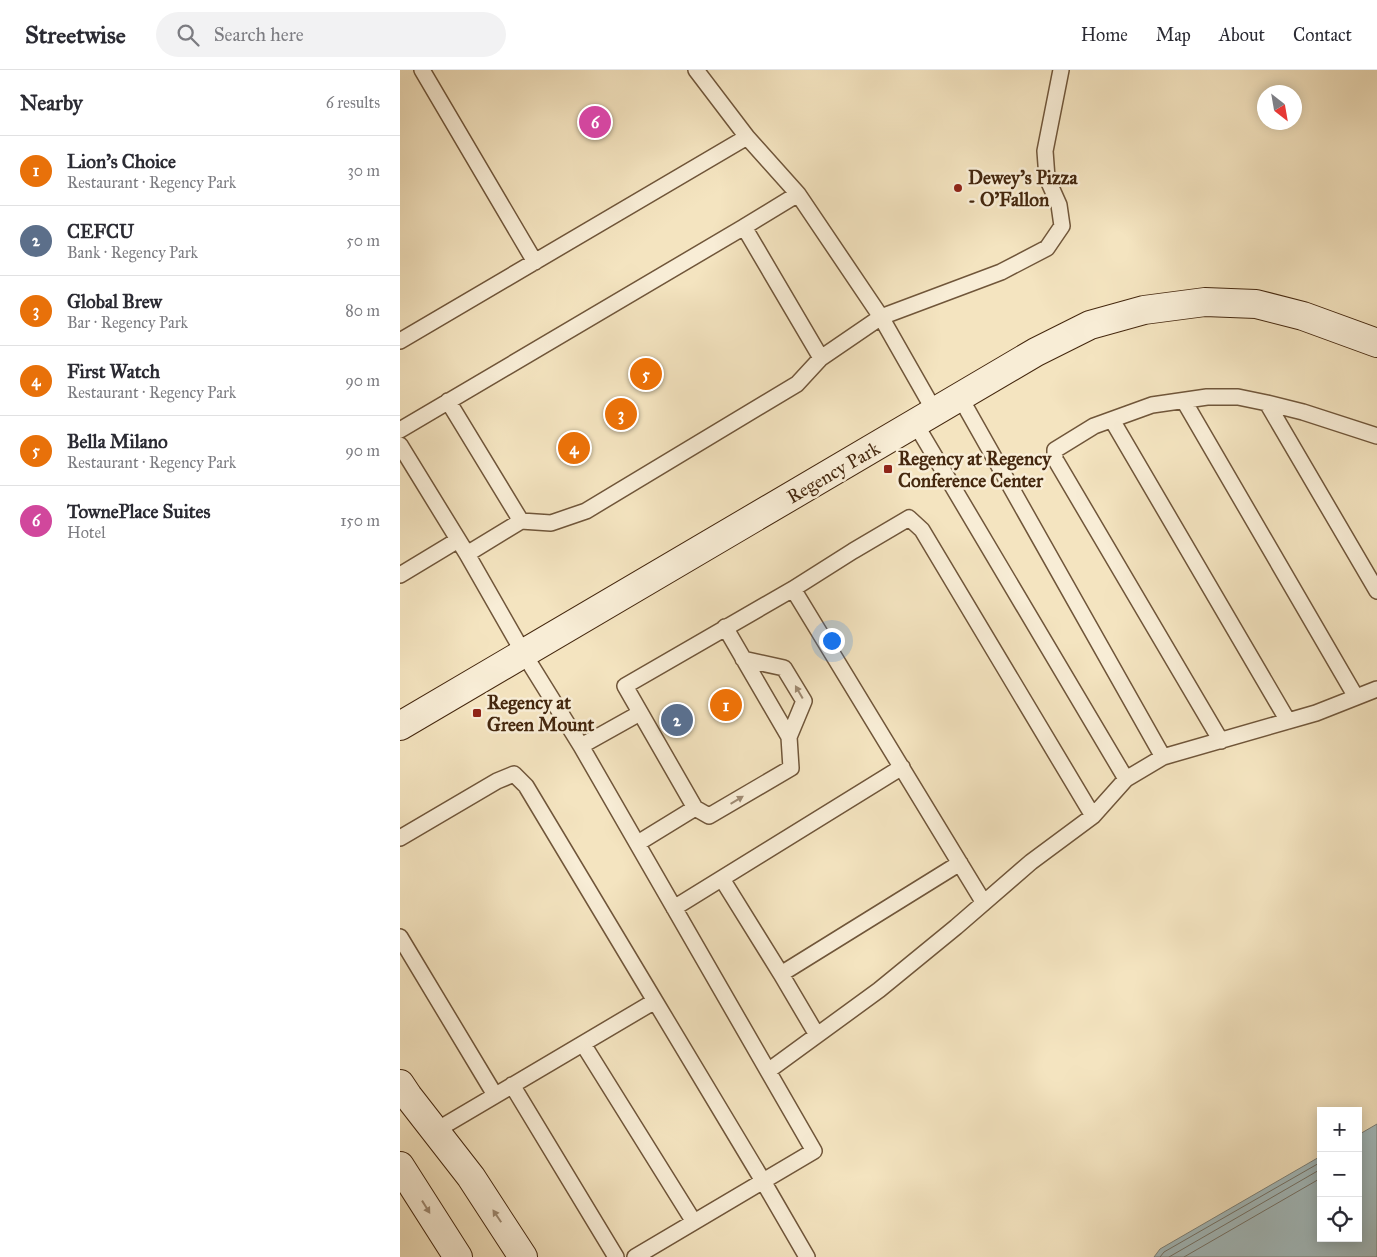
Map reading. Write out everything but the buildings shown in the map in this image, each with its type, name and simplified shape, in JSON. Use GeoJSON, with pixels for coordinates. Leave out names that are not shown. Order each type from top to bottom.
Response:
{"type":"FeatureCollection","features":[{"type":"Feature","properties":{"kind":"street","name":"Regency Park"},"geometry":{"type":"LineString","coordinates":[[400,726],[1036,352],[1090,325],[1144,310],[1205,302],[1256,304],[1303,316],[1377,343]]}},
{"type":"Feature","properties":{"kind":"street"},"geometry":{"type":"LineString","coordinates":[[400,1084],[471,1177],[523,1257]]}},
{"type":"Feature","properties":{"kind":"street"},"geometry":{"type":"LineString","coordinates":[[400,1166],[458,1257]]}},
{"type":"Feature","properties":{"kind":"lane"},"geometry":{"type":"LineString","coordinates":[[422,70],[535,262]]}},
{"type":"Feature","properties":{"kind":"lane"},"geometry":{"type":"LineString","coordinates":[[696,70],[747,137],[798,194],[882,317],[925,418],[1126,779]]}},
{"type":"Feature","properties":{"kind":"lane"},"geometry":{"type":"LineString","coordinates":[[467,554],[521,521],[551,523],[586,511],[797,384],[821,358],[882,317],[1001,272],[1047,248],[1062,226],[1059,205],[1048,178],[1044,151],[1061,70]]}},
{"type":"Feature","properties":{"kind":"lane"},"geometry":{"type":"LineString","coordinates":[[400,341],[747,137]]}},
{"type":"Feature","properties":{"kind":"lane"},"geometry":{"type":"LineString","coordinates":[[400,430],[798,194]]}},
{"type":"Feature","properties":{"kind":"lane"},"geometry":{"type":"LineString","coordinates":[[744,227],[821,358]]}},
{"type":"Feature","properties":{"kind":"lane"},"geometry":{"type":"LineString","coordinates":[[960,397],[1163,758]]}},
{"type":"Feature","properties":{"kind":"lane"},"geometry":{"type":"LineString","coordinates":[[1221,741],[1056,459],[1055,450],[1094,426],[1152,405],[1207,397],[1238,397],[1266,403],[1303,412],[1377,437]]}},
{"type":"Feature","properties":{"kind":"lane"},"geometry":{"type":"LineString","coordinates":[[1184,400],[1356,697]]}},
{"type":"Feature","properties":{"kind":"lane"},"geometry":{"type":"LineString","coordinates":[[448,401],[521,521]]}},
{"type":"Feature","properties":{"kind":"lane"},"geometry":{"type":"LineString","coordinates":[[1266,403],[1377,591]]}},
{"type":"Feature","properties":{"kind":"lane"},"geometry":{"type":"LineString","coordinates":[[1112,420],[1288,721]]}},
{"type":"Feature","properties":{"kind":"lane"},"geometry":{"type":"LineString","coordinates":[[400,445],[467,554],[524,654],[638,843],[814,1151],[636,1257]]}},
{"type":"Feature","properties":{"kind":"lane"},"geometry":{"type":"LineString","coordinates":[[743,659],[784,668],[804,701],[789,737],[791,768],[709,816],[695,808],[625,686],[909,518],[922,530],[1092,816]]}},
{"type":"Feature","properties":{"kind":"lane"},"geometry":{"type":"LineString","coordinates":[[400,575],[458,540]]}},
{"type":"Feature","properties":{"kind":"lane"},"geometry":{"type":"LineString","coordinates":[[793,588],[984,903]]}},
{"type":"Feature","properties":{"kind":"lane"},"geometry":{"type":"LineString","coordinates":[[725,627],[789,737]]}},
{"type":"Feature","properties":{"kind":"lane"},"geometry":{"type":"LineString","coordinates":[[768,1071],[879,990],[1032,862],[1092,816],[1126,779],[1163,758],[1316,713],[1377,689]]}},
{"type":"Feature","properties":{"kind":"lane"},"geometry":{"type":"LineString","coordinates":[[581,746],[640,713]]}},
{"type":"Feature","properties":{"kind":"lane"},"geometry":{"type":"LineString","coordinates":[[674,908],[902,768]]}},
{"type":"Feature","properties":{"kind":"lane"},"geometry":{"type":"LineString","coordinates":[[400,838],[497,780],[514,774],[526,786],[807,1257]]}},
{"type":"Feature","properties":{"kind":"lane"},"geometry":{"type":"LineString","coordinates":[[638,843],[695,808]]}},
{"type":"Feature","properties":{"kind":"lane"},"geometry":{"type":"LineString","coordinates":[[781,974],[960,864]]}},
{"type":"Feature","properties":{"kind":"lane"},"geometry":{"type":"LineString","coordinates":[[722,878],[818,1035]]}},
{"type":"Feature","properties":{"kind":"lane"},"geometry":{"type":"LineString","coordinates":[[400,937],[495,1095]]}},
{"type":"Feature","properties":{"kind":"lane"},"geometry":{"type":"LineString","coordinates":[[435,1131],[655,1001]]}},
{"type":"Feature","properties":{"kind":"lane"},"geometry":{"type":"LineString","coordinates":[[583,1044],[694,1222]]}},
{"type":"Feature","properties":{"kind":"lane"},"geometry":{"type":"LineString","coordinates":[[512,1085],[616,1257]]}},
{"type":"Feature","properties":{"kind":"water"},"geometry":{"type":"Polygon","coordinates":[[[1377,1124],[1377,1257],[1154,1257],[1160,1249],[1317,1158],[1317,1242],[1362,1242],[1362,1133],[1377,1124]]]}},
{"type":"Feature","properties":{"kind":"place","name":"TownePlace Suites"},"geometry":{"type":"Point","coordinates":[595,122]}},
{"type":"Feature","properties":{"kind":"place","name":"Dewey's Pizza - O'Fallon"},"geometry":{"type":"Point","coordinates":[958,188]}},
{"type":"Feature","properties":{"kind":"place","name":"Bella Milano"},"geometry":{"type":"Point","coordinates":[646,374]}},
{"type":"Feature","properties":{"kind":"place","name":"Global Brew"},"geometry":{"type":"Point","coordinates":[621,414]}},
{"type":"Feature","properties":{"kind":"place","name":"First Watch"},"geometry":{"type":"Point","coordinates":[574,448]}},
{"type":"Feature","properties":{"kind":"place","name":"Regency at Regency Conference Center"},"geometry":{"type":"Point","coordinates":[888,469]}},
{"type":"Feature","properties":{"kind":"place","name":"Lion's Choice"},"geometry":{"type":"Point","coordinates":[726,705]}},
{"type":"Feature","properties":{"kind":"place","name":"Regency at Green Mount"},"geometry":{"type":"Point","coordinates":[477,713]}},
{"type":"Feature","properties":{"kind":"place","name":"CEFCU"},"geometry":{"type":"Point","coordinates":[677,720]}}]}
